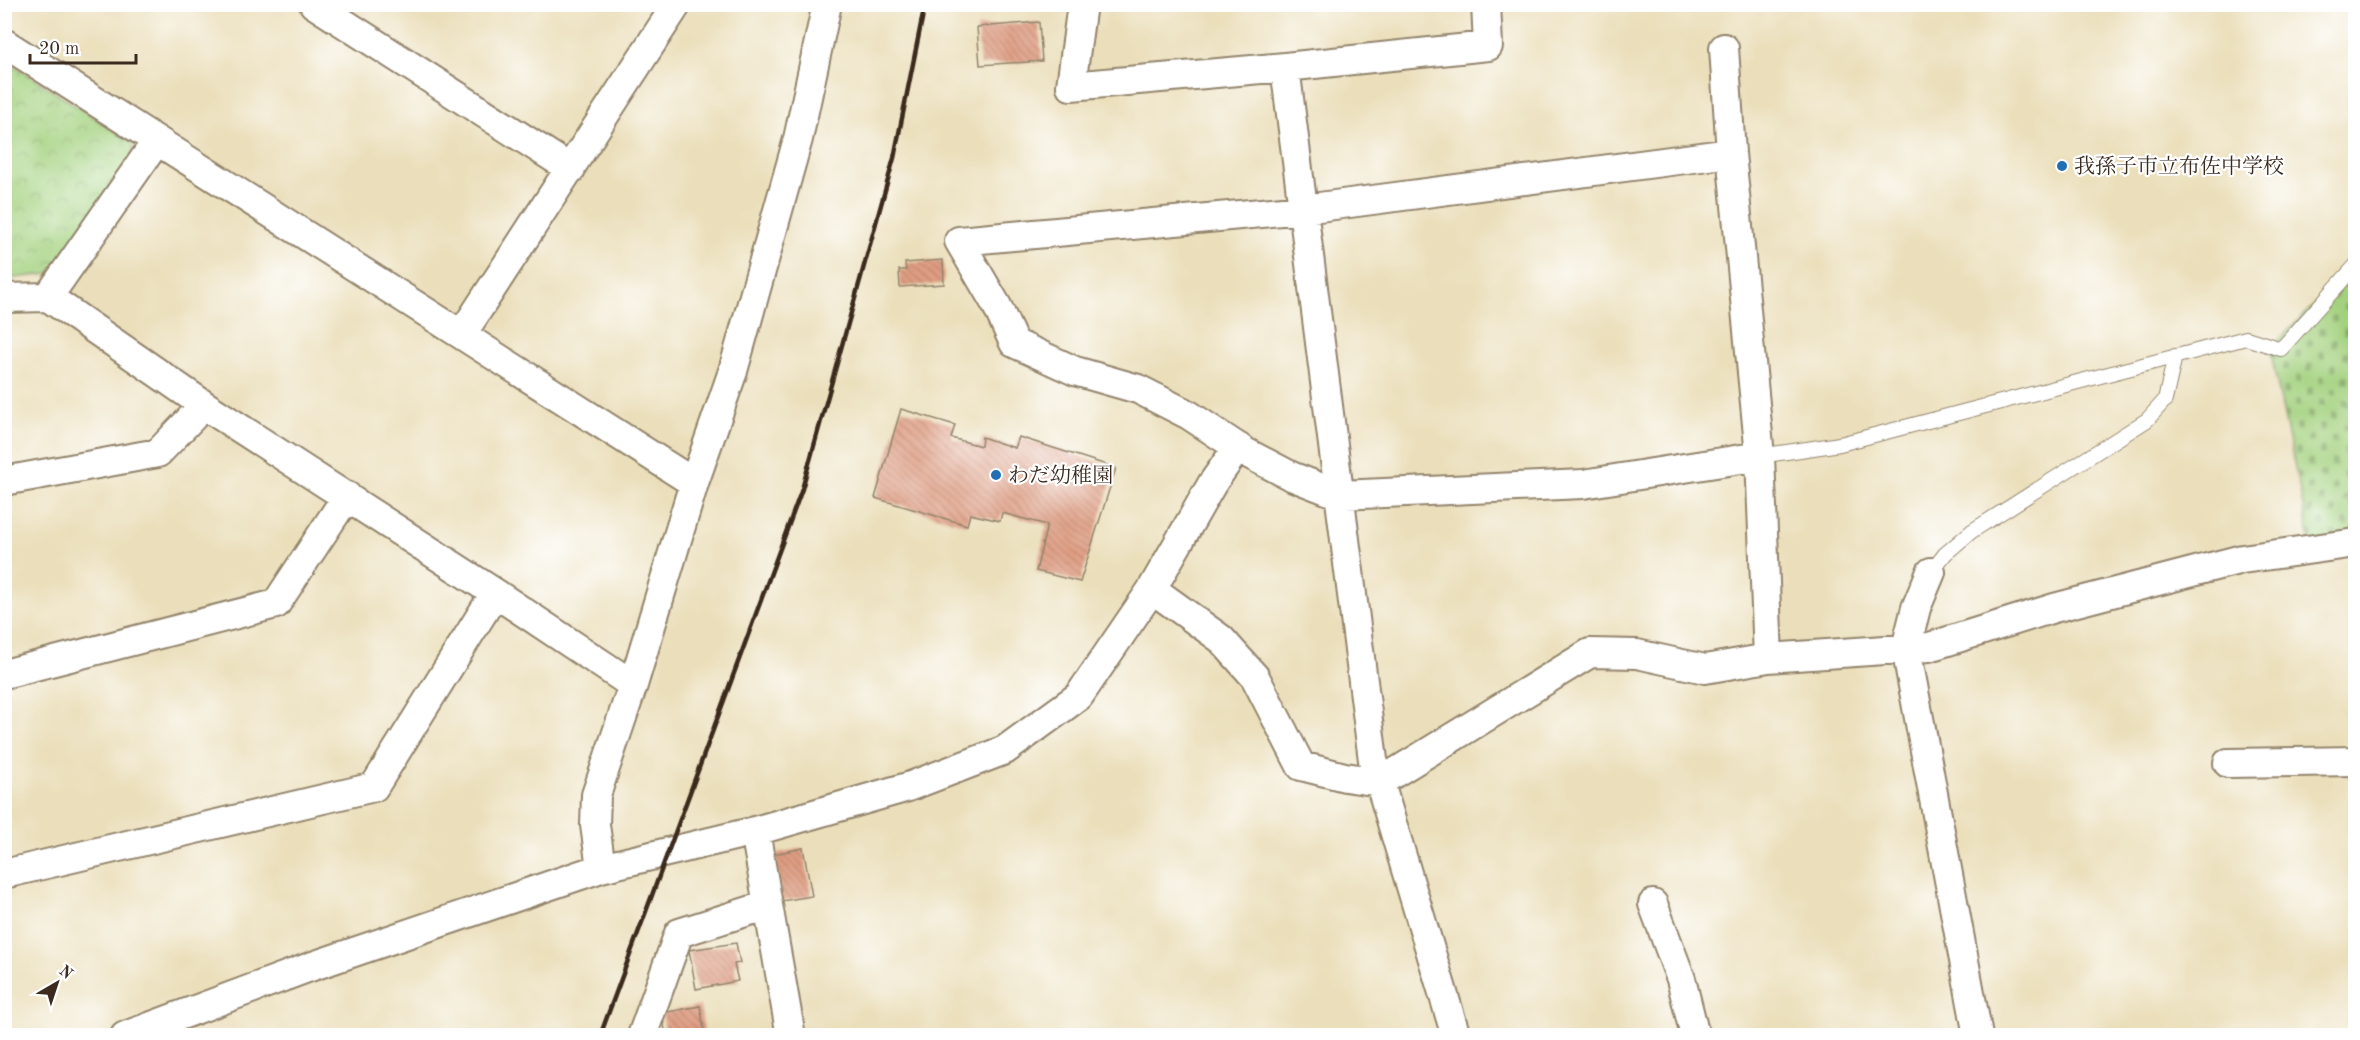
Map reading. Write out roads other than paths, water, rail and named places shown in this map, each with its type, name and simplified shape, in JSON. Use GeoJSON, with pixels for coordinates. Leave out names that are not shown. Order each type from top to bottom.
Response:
{"type":"FeatureCollection","features":[{"type":"Feature","properties":{"kind":"street"},"geometry":{"type":"LineString","coordinates":[[314,4],[571,169]]}},
{"type":"Feature","properties":{"kind":"street"},"geometry":{"type":"LineString","coordinates":[[462,334],[677,4]]}},
{"type":"Feature","properties":{"kind":"street"},"geometry":{"type":"LineString","coordinates":[[601,868],[595,825],[596,795],[633,686],[694,483],[733,371],[767,255],[798,139],[827,4]]}},
{"type":"Feature","properties":{"kind":"street"},"geometry":{"type":"LineString","coordinates":[[1082,4],[1071,86],[1488,46],[1486,4]]}},
{"type":"Feature","properties":{"kind":"street"},"geometry":{"type":"LineString","coordinates":[[4,43],[694,483]]}},
{"type":"Feature","properties":{"kind":"street"},"geometry":{"type":"LineString","coordinates":[[1724,48],[1731,153],[1760,456],[1768,658]]}},
{"type":"Feature","properties":{"kind":"street"},"geometry":{"type":"LineString","coordinates":[[1285,67],[1373,760],[1456,1035]]}},
{"type":"Feature","properties":{"kind":"street"},"geometry":{"type":"LineString","coordinates":[[48,297],[156,142]]}},
{"type":"Feature","properties":{"kind":"street"},"geometry":{"type":"LineString","coordinates":[[1731,153],[1304,209],[959,241],[997,306],[1014,343],[1075,371],[1138,389],[1190,415],[1238,447],[1291,476],[1340,495],[1583,484],[1760,456]]}},
{"type":"Feature","properties":{"kind":"street"},"geometry":{"type":"LineString","coordinates":[[4,298],[48,297],[204,405],[495,593],[633,686]]}},
{"type":"Feature","properties":{"kind":"street"},"geometry":{"type":"LineString","coordinates":[[4,481],[158,453],[204,405]]}},
{"type":"Feature","properties":{"kind":"street"},"geometry":{"type":"LineString","coordinates":[[125,1035],[310,967],[601,868],[754,831],[908,787],[1005,750],[1079,696],[1152,589],[1212,484],[1238,447]]}},
{"type":"Feature","properties":{"kind":"street"},"geometry":{"type":"LineString","coordinates":[[4,674],[276,604],[346,496]]}},
{"type":"Feature","properties":{"kind":"street"},"geometry":{"type":"LineString","coordinates":[[1152,589],[1221,639],[1255,677],[1301,766],[1345,777],[1380,782],[1590,653],[1637,654],[1705,669],[1768,658],[1929,647],[2054,608],[2242,559],[2355,543]]}},
{"type":"Feature","properties":{"kind":"street"},"geometry":{"type":"LineString","coordinates":[[1931,572],[1916,608],[1906,648],[1978,1035]]}},
{"type":"Feature","properties":{"kind":"street"},"geometry":{"type":"LineString","coordinates":[[4,874],[374,786],[495,593]]}},
{"type":"Feature","properties":{"kind":"street"},"geometry":{"type":"LineString","coordinates":[[2228,763],[2355,761]]}},
{"type":"Feature","properties":{"kind":"street"},"geometry":{"type":"LineString","coordinates":[[754,831],[791,1035]]}},
{"type":"Feature","properties":{"kind":"street"},"geometry":{"type":"LineString","coordinates":[[1653,903],[1681,979],[1695,1035]]}},
{"type":"Feature","properties":{"kind":"street"},"geometry":{"type":"LineString","coordinates":[[642,1035],[679,933],[768,905]]}},
{"type":"Feature","properties":{"kind":"lane"},"geometry":{"type":"LineString","coordinates":[[1760,456],[1840,444],[2246,338],[2281,349],[2355,265]]}},
{"type":"Feature","properties":{"kind":"lane"},"geometry":{"type":"LineString","coordinates":[[1931,572],[1945,554],[1972,531],[2147,420],[2165,400],[2175,356]]}},
{"type":"Feature","properties":{"kind":"railway"},"geometry":{"type":"LineString","coordinates":[[600,1036],[802,489],[894,158],[925,4]]}},
{"type":"Feature","properties":{"kind":"place","name":"我孫子市立布佐中学校"},"geometry":{"type":"Point","coordinates":[2062,166]}},
{"type":"Feature","properties":{"kind":"place","name":"わだ幼稚園"},"geometry":{"type":"Point","coordinates":[996,475]}}]}
